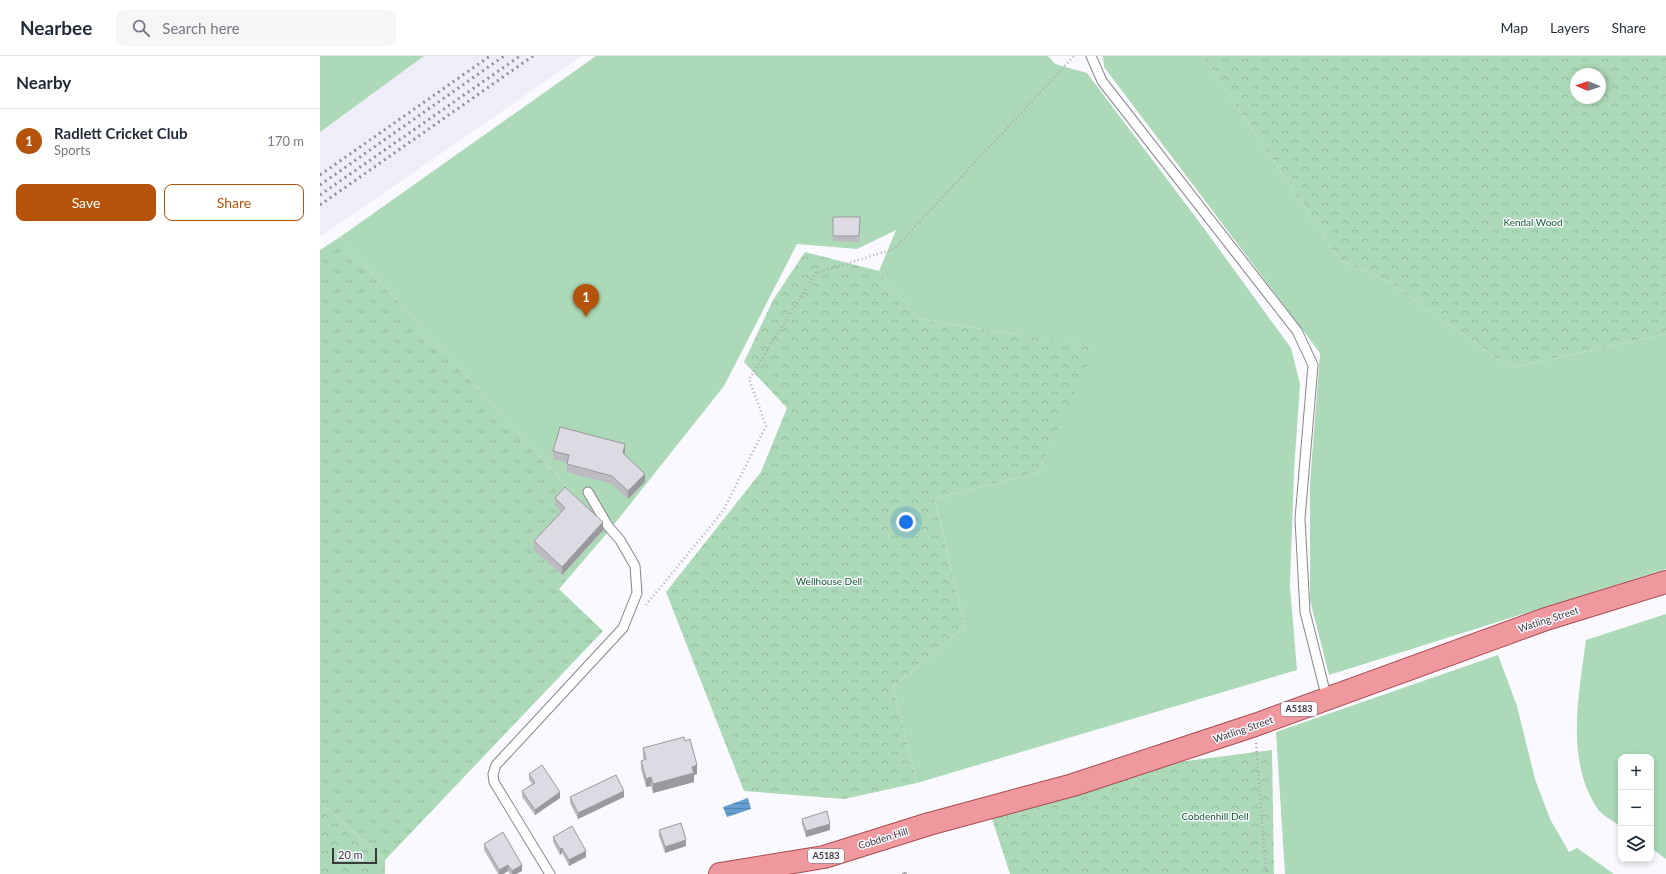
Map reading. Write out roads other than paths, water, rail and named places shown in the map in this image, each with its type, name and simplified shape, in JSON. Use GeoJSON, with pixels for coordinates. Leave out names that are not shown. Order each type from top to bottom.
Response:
{"type":"FeatureCollection","features":[{"type":"Feature","properties":{"kind":"main road","name":"Watling Street"},"geometry":{"type":"LineString","coordinates":[[929,824],[1073,785],[1255,725],[1546,619],[1666,582]]}},
{"type":"Feature","properties":{"kind":"main road","name":"Cobden Hill"},"geometry":{"type":"LineString","coordinates":[[720,874],[824,857],[929,824]]}},
{"type":"Feature","properties":{"kind":"lane"},"geometry":{"type":"LineString","coordinates":[[1091,56],[1102,82],[1297,331],[1313,365],[1300,519],[1305,612],[1327,699]]}},
{"type":"Feature","properties":{"kind":"lane"},"geometry":{"type":"LineString","coordinates":[[550,874],[494,782],[493,774],[496,765],[623,628],[636,593],[635,566],[620,540],[608,526],[588,492]]}},
{"type":"Feature","properties":{"kind":"water"},"geometry":{"type":"Polygon","coordinates":[[[748,798],[751,809],[727,817],[723,807],[748,798]]]}},
{"type":"Feature","properties":{"kind":"railway"},"geometry":{"type":"LineString","coordinates":[[320,175],[490,56]]}},
{"type":"Feature","properties":{"kind":"railway"},"geometry":{"type":"LineString","coordinates":[[320,185],[504,56]]}},
{"type":"Feature","properties":{"kind":"railway"},"geometry":{"type":"LineString","coordinates":[[320,195],[520,56]]}},
{"type":"Feature","properties":{"kind":"railway"},"geometry":{"type":"LineString","coordinates":[[320,205],[533,56]]}},
{"type":"Feature","properties":{"kind":"place","name":"Radlett Cricket Club"},"geometry":{"type":"Point","coordinates":[586,317]}},
{"type":"Feature","properties":{"kind":"park label","name":"Kendal Wood"},"geometry":{"type":"Point","coordinates":[1533,222]}},
{"type":"Feature","properties":{"kind":"park label","name":"Wellhouse Dell"},"geometry":{"type":"Point","coordinates":[829,581]}},
{"type":"Feature","properties":{"kind":"park label","name":"Cobdenhill Dell"},"geometry":{"type":"Point","coordinates":[1215,816]}}]}
